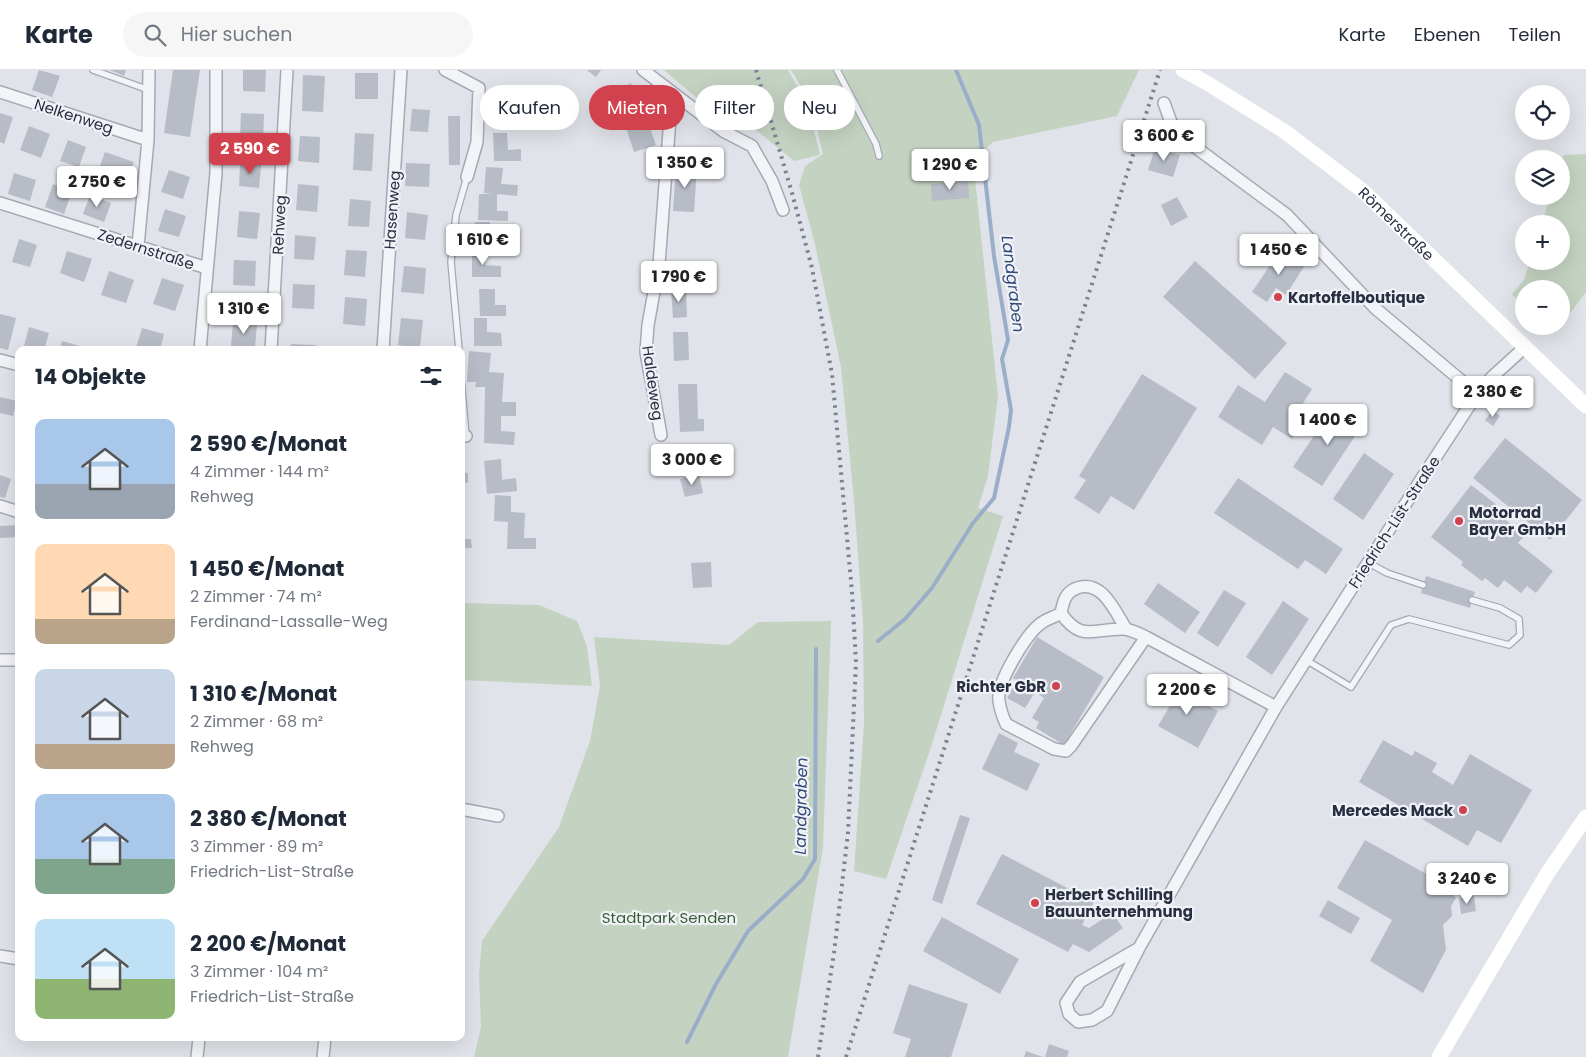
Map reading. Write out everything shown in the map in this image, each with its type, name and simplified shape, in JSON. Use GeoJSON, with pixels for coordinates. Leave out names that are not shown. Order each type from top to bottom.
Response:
{"type":"FeatureCollection","features":[{"type":"Feature","properties":{"kind":"main road","name":"Römerstraße"},"geometry":{"type":"LineString","coordinates":[[1183,70],[1284,131],[1363,191],[1586,406]]}},
{"type":"Feature","properties":{"kind":"main road"},"geometry":{"type":"LineString","coordinates":[[1439,1057],[1547,874],[1586,817]]}},
{"type":"Feature","properties":{"kind":"street"},"geometry":{"type":"LineString","coordinates":[[138,246],[148,140],[150,70]]}},
{"type":"Feature","properties":{"kind":"street"},"geometry":{"type":"LineString","coordinates":[[202,346],[216,173],[216,70]]}},
{"type":"Feature","properties":{"kind":"street","name":"Rehweg"},"geometry":{"type":"LineString","coordinates":[[272,346],[287,70]]}},
{"type":"Feature","properties":{"kind":"street","name":"Hasenweg"},"geometry":{"type":"LineString","coordinates":[[383,346],[401,70]]}},
{"type":"Feature","properties":{"kind":"street"},"geometry":{"type":"LineString","coordinates":[[446,70],[479,88],[476,142],[467,177]]}},
{"type":"Feature","properties":{"kind":"street"},"geometry":{"type":"LineString","coordinates":[[643,70],[663,85]]}},
{"type":"Feature","properties":{"kind":"street","name":"Nelkenweg"},"geometry":{"type":"LineString","coordinates":[[0,92],[148,140]]}},
{"type":"Feature","properties":{"kind":"street"},"geometry":{"type":"LineString","coordinates":[[685,102],[723,131],[752,146],[772,181],[783,210]]}},
{"type":"Feature","properties":{"kind":"street"},"geometry":{"type":"LineString","coordinates":[[1164,103],[1170,122],[1183,138],[1287,215],[1375,308],[1477,394]]}},
{"type":"Feature","properties":{"kind":"street","name":"Haldeweg"},"geometry":{"type":"LineString","coordinates":[[661,435],[646,352],[661,248],[669,130]]}},
{"type":"Feature","properties":{"kind":"street","name":"Zedernstraße"},"geometry":{"type":"LineString","coordinates":[[0,203],[207,268]]}},
{"type":"Feature","properties":{"kind":"street","name":"Friedrich-List-Straße"},"geometry":{"type":"LineString","coordinates":[[1139,948],[1080,982],[1066,1003],[1069,1014],[1078,1022],[1092,1020],[1107,1011],[1139,948],[1276,707],[1477,394],[1491,378],[1524,348]]}},
{"type":"Feature","properties":{"kind":"street"},"geometry":{"type":"LineString","coordinates":[[0,360],[15,364]]}},
{"type":"Feature","properties":{"kind":"street"},"geometry":{"type":"LineString","coordinates":[[0,506],[15,511]]}},
{"type":"Feature","properties":{"kind":"street"},"geometry":{"type":"LineString","coordinates":[[1126,629],[1104,594],[1086,584],[1072,589],[1064,599],[1061,613],[1068,624],[1081,632],[1126,629],[1146,637],[1276,707]]}},
{"type":"Feature","properties":{"kind":"street"},"geometry":{"type":"LineString","coordinates":[[1061,613],[1041,623],[1031,634],[1011,665],[1001,685],[998,700],[1006,724],[1054,749],[1066,751],[1071,746],[1146,637]]}},
{"type":"Feature","properties":{"kind":"street"},"geometry":{"type":"LineString","coordinates":[[0,660],[15,660]]}},
{"type":"Feature","properties":{"kind":"street"},"geometry":{"type":"LineString","coordinates":[[465,811],[498,816]]}},
{"type":"Feature","properties":{"kind":"street"},"geometry":{"type":"LineString","coordinates":[[0,956],[15,958]]}},
{"type":"Feature","properties":{"kind":"street"},"geometry":{"type":"LineString","coordinates":[[197,1057],[200,1041]]}},
{"type":"Feature","properties":{"kind":"street"},"geometry":{"type":"LineString","coordinates":[[323,1057],[325,1041]]}},
{"type":"Feature","properties":{"kind":"lane"},"geometry":{"type":"LineString","coordinates":[[93,70],[149,90]]}},
{"type":"Feature","properties":{"kind":"lane"},"geometry":{"type":"LineString","coordinates":[[837,70],[876,144],[879,156]]}},
{"type":"Feature","properties":{"kind":"lane"},"geometry":{"type":"LineString","coordinates":[[459,346],[451,262],[456,215],[467,177]]}},
{"type":"Feature","properties":{"kind":"lane"},"geometry":{"type":"LineString","coordinates":[[1369,562],[1387,573],[1423,585]]}},
{"type":"Feature","properties":{"kind":"lane"},"geometry":{"type":"LineString","coordinates":[[1306,660],[1351,687],[1391,624],[1409,619],[1509,645],[1520,635],[1518,618],[1500,608],[1472,600]]}},
{"type":"Feature","properties":{"kind":"green space"},"geometry":{"type":"Polygon","coordinates":[[[664,70],[788,70],[797,85],[784,85],[784,130],[814,130],[820,155],[794,161],[754,130],[774,130],[774,85],[695,85],[695,96],[685,88],[685,85],[682,85],[664,70]]]}},
{"type":"Feature","properties":{"kind":"green space"},"geometry":{"type":"Polygon","coordinates":[[[791,70],[1139,70],[1117,116],[993,142],[973,160],[998,396],[988,476],[978,508],[1003,516],[931,747],[886,879],[854,871],[864,723],[863,623],[854,501],[841,367],[815,244],[799,185],[805,166],[823,154],[817,130],[855,130],[855,85],[800,85],[791,70]]]}},
{"type":"Feature","properties":{"kind":"green space"},"geometry":{"type":"Polygon","coordinates":[[[1586,154],[1586,292],[1570,313],[1570,280],[1524,280],[1527,270],[1570,270],[1570,215],[1545,215],[1547,205],[1570,205],[1570,155],[1586,154]]]}},
{"type":"Feature","properties":{"kind":"green space"},"geometry":{"type":"Polygon","coordinates":[[[465,603],[539,605],[577,621],[587,646],[592,686],[465,680],[465,603]]]}},
{"type":"Feature","properties":{"kind":"green space","name":"Stadtpark Senden"},"geometry":{"type":"Polygon","coordinates":[[[831,621],[823,847],[788,1057],[474,1057],[481,1027],[479,975],[482,941],[559,827],[590,741],[600,686],[594,637],[729,645],[758,622],[831,621]]]}},
{"type":"Feature","properties":{"kind":"building"},"geometry":{"type":"Polygon","coordinates":[[[39,70],[60,76],[52,97],[32,90],[39,70]]]}},
{"type":"Feature","properties":{"kind":"building"},"geometry":{"type":"Polygon","coordinates":[[[110,70],[126,70],[124,76],[110,70]]]}},
{"type":"Feature","properties":{"kind":"building"},"geometry":{"type":"Polygon","coordinates":[[[173,70],[200,70],[190,137],[164,133],[173,70]]]}},
{"type":"Feature","properties":{"kind":"building"},"geometry":{"type":"Polygon","coordinates":[[[243,70],[266,70],[265,92],[243,91],[243,70]]]}},
{"type":"Feature","properties":{"kind":"building"},"geometry":{"type":"Polygon","coordinates":[[[587,70],[601,70],[596,77],[587,70]]]}},
{"type":"Feature","properties":{"kind":"building"},"geometry":{"type":"Polygon","coordinates":[[[355,73],[378,73],[378,99],[355,99],[355,73]]]}},
{"type":"Feature","properties":{"kind":"building"},"geometry":{"type":"Polygon","coordinates":[[[303,75],[325,76],[323,112],[302,111],[303,75]]]}},
{"type":"Feature","properties":{"kind":"building"},"geometry":{"type":"Polygon","coordinates":[[[412,109],[430,110],[428,132],[410,131],[412,109]]]}},
{"type":"Feature","properties":{"kind":"building"},"geometry":{"type":"Polygon","coordinates":[[[0,113],[13,117],[4,144],[0,142],[0,113]]]}},
{"type":"Feature","properties":{"kind":"building"},"geometry":{"type":"Polygon","coordinates":[[[241,113],[264,114],[263,140],[240,139],[241,113]]]}},
{"type":"Feature","properties":{"kind":"building"},"geometry":{"type":"Polygon","coordinates":[[[448,116],[460,116],[460,165],[449,165],[448,116]]]}},
{"type":"Feature","properties":{"kind":"building"},"geometry":{"type":"Polygon","coordinates":[[[29,126],[50,134],[41,158],[20,150],[29,126]]]}},
{"type":"Feature","properties":{"kind":"building"},"geometry":{"type":"Polygon","coordinates":[[[627,130],[651,130],[656,145],[634,152],[627,130]]]}},
{"type":"Feature","properties":{"kind":"building"},"geometry":{"type":"Polygon","coordinates":[[[355,133],[374,134],[372,171],[353,170],[355,133]]]}},
{"type":"Feature","properties":{"kind":"building"},"geometry":{"type":"Polygon","coordinates":[[[493,133],[507,133],[508,150],[521,149],[521,161],[494,161],[493,133]]]}},
{"type":"Feature","properties":{"kind":"building"},"geometry":{"type":"Polygon","coordinates":[[[300,136],[320,137],[319,163],[298,161],[300,136]]]}},
{"type":"Feature","properties":{"kind":"building"},"geometry":{"type":"Polygon","coordinates":[[[68,140],[86,147],[79,167],[60,161],[68,140]]]}},
{"type":"Feature","properties":{"kind":"building"},"geometry":{"type":"Polygon","coordinates":[[[1155,148],[1180,155],[1173,177],[1148,170],[1155,148]]]}},
{"type":"Feature","properties":{"kind":"building"},"geometry":{"type":"Polygon","coordinates":[[[105,152],[134,162],[126,184],[97,174],[105,152]]]}},
{"type":"Feature","properties":{"kind":"building"},"geometry":{"type":"Polygon","coordinates":[[[240,163],[261,165],[259,188],[239,186],[240,163]]]}},
{"type":"Feature","properties":{"kind":"building"},"geometry":{"type":"Polygon","coordinates":[[[406,163],[430,164],[429,187],[405,186],[406,163]]]}},
{"type":"Feature","properties":{"kind":"building"},"geometry":{"type":"Polygon","coordinates":[[[676,166],[697,167],[694,212],[673,211],[676,166]]]}},
{"type":"Feature","properties":{"kind":"building"},"geometry":{"type":"Polygon","coordinates":[[[486,167],[503,168],[501,184],[518,185],[517,196],[497,194],[497,211],[508,211],[508,221],[478,220],[479,194],[492,194],[484,193],[486,167]]]}},
{"type":"Feature","properties":{"kind":"building"},"geometry":{"type":"Polygon","coordinates":[[[169,170],[190,177],[183,199],[161,192],[169,170]]]}},
{"type":"Feature","properties":{"kind":"building"},"geometry":{"type":"Polygon","coordinates":[[[14,173],[36,180],[30,201],[8,194],[14,173]]]}},
{"type":"Feature","properties":{"kind":"building"},"geometry":{"type":"Polygon","coordinates":[[[968,181],[969,198],[932,201],[931,184],[968,181]]]}},
{"type":"Feature","properties":{"kind":"building"},"geometry":{"type":"Polygon","coordinates":[[[53,184],[72,191],[64,214],[45,207],[53,184]]]}},
{"type":"Feature","properties":{"kind":"building"},"geometry":{"type":"Polygon","coordinates":[[[298,184],[319,186],[317,212],[296,210],[298,184]]]}},
{"type":"Feature","properties":{"kind":"building"},"geometry":{"type":"Polygon","coordinates":[[[90,195],[111,203],[104,222],[83,214],[90,195]]]}},
{"type":"Feature","properties":{"kind":"building"},"geometry":{"type":"Polygon","coordinates":[[[1177,197],[1188,217],[1171,226],[1161,205],[1177,197]]]}},
{"type":"Feature","properties":{"kind":"building"},"geometry":{"type":"Polygon","coordinates":[[[350,199],[371,201],[369,227],[348,226],[350,199]]]}},
{"type":"Feature","properties":{"kind":"building"},"geometry":{"type":"Polygon","coordinates":[[[165,209],[186,216],[179,237],[158,231],[165,209]]]}},
{"type":"Feature","properties":{"kind":"building"},"geometry":{"type":"Polygon","coordinates":[[[239,211],[260,213],[257,239],[237,237],[239,211]]]}},
{"type":"Feature","properties":{"kind":"building"},"geometry":{"type":"Polygon","coordinates":[[[407,212],[428,215],[425,240],[405,238],[407,212]]]}},
{"type":"Feature","properties":{"kind":"building"},"geometry":{"type":"Polygon","coordinates":[[[475,222],[490,222],[490,237],[502,237],[502,247],[475,247],[475,222]]]}},
{"type":"Feature","properties":{"kind":"building"},"geometry":{"type":"Polygon","coordinates":[[[295,235],[316,237],[314,260],[294,259],[295,235]]]}},
{"type":"Feature","properties":{"kind":"building"},"geometry":{"type":"Polygon","coordinates":[[[19,239],[37,245],[30,267],[12,262],[19,239]]]}},
{"type":"Feature","properties":{"kind":"building"},"geometry":{"type":"Polygon","coordinates":[[[472,249],[485,249],[485,265],[501,266],[501,277],[472,277],[472,249]]]}},
{"type":"Feature","properties":{"kind":"building"},"geometry":{"type":"Polygon","coordinates":[[[1281,249],[1305,265],[1286,295],[1276,288],[1267,302],[1252,292],[1281,249]]]}},
{"type":"Feature","properties":{"kind":"building"},"geometry":{"type":"Polygon","coordinates":[[[346,250],[367,251],[365,277],[344,275],[346,250]]]}},
{"type":"Feature","properties":{"kind":"building"},"geometry":{"type":"Polygon","coordinates":[[[67,251],[92,259],[84,282],[60,273],[67,251]]]}},
{"type":"Feature","properties":{"kind":"building"},"geometry":{"type":"Polygon","coordinates":[[[234,260],[256,261],[255,286],[233,285],[234,260]]]}},
{"type":"Feature","properties":{"kind":"building"},"geometry":{"type":"Polygon","coordinates":[[[1195,261],[1287,343],[1255,379],[1163,297],[1195,261]]]}},
{"type":"Feature","properties":{"kind":"building"},"geometry":{"type":"Polygon","coordinates":[[[404,266],[426,268],[424,294],[401,292],[404,266]]]}},
{"type":"Feature","properties":{"kind":"building"},"geometry":{"type":"Polygon","coordinates":[[[109,271],[134,280],[126,303],[101,295],[109,271]]]}},
{"type":"Feature","properties":{"kind":"building"},"geometry":{"type":"Polygon","coordinates":[[[162,278],[184,285],[175,311],[153,304],[162,278]]]}},
{"type":"Feature","properties":{"kind":"building"},"geometry":{"type":"Polygon","coordinates":[[[293,284],[315,285],[314,309],[292,308],[293,284]]]}},
{"type":"Feature","properties":{"kind":"building"},"geometry":{"type":"Polygon","coordinates":[[[686,288],[687,317],[673,318],[671,289],[686,288]]]}},
{"type":"Feature","properties":{"kind":"building"},"geometry":{"type":"Polygon","coordinates":[[[479,289],[495,289],[495,305],[506,305],[506,316],[480,316],[479,289]]]}},
{"type":"Feature","properties":{"kind":"building"},"geometry":{"type":"Polygon","coordinates":[[[345,297],[367,299],[365,326],[343,324],[345,297]]]}},
{"type":"Feature","properties":{"kind":"building"},"geometry":{"type":"Polygon","coordinates":[[[0,314],[16,318],[8,350],[0,348],[0,314]]]}},
{"type":"Feature","properties":{"kind":"building"},"geometry":{"type":"Polygon","coordinates":[[[401,318],[423,320],[420,346],[398,345],[401,318]]]}},
{"type":"Feature","properties":{"kind":"building"},"geometry":{"type":"Polygon","coordinates":[[[474,318],[487,318],[487,332],[501,333],[502,346],[474,346],[474,318]]]}},
{"type":"Feature","properties":{"kind":"building"},"geometry":{"type":"Polygon","coordinates":[[[233,323],[257,325],[255,346],[231,346],[233,323]]]}},
{"type":"Feature","properties":{"kind":"building"},"geometry":{"type":"Polygon","coordinates":[[[29,327],[49,333],[45,346],[24,346],[29,327]]]}},
{"type":"Feature","properties":{"kind":"building"},"geometry":{"type":"Polygon","coordinates":[[[142,328],[164,334],[161,346],[137,346],[142,328]]]}},
{"type":"Feature","properties":{"kind":"building"},"geometry":{"type":"Polygon","coordinates":[[[673,332],[688,332],[689,360],[674,361],[673,332]]]}},
{"type":"Feature","properties":{"kind":"building"},"geometry":{"type":"Polygon","coordinates":[[[62,341],[80,346],[61,346],[62,341]]]}},
{"type":"Feature","properties":{"kind":"building"},"geometry":{"type":"Polygon","coordinates":[[[291,344],[316,345],[316,346],[291,346],[291,344]]]}},
{"type":"Feature","properties":{"kind":"building"},"geometry":{"type":"Polygon","coordinates":[[[469,351],[491,353],[489,372],[504,373],[502,402],[516,402],[516,416],[501,416],[501,431],[515,432],[514,445],[484,443],[485,387],[475,387],[476,382],[467,382],[469,351]]]}},
{"type":"Feature","properties":{"kind":"building"},"geometry":{"type":"Polygon","coordinates":[[[1285,372],[1312,389],[1293,419],[1301,425],[1292,439],[1273,427],[1262,445],[1218,417],[1238,385],[1265,402],[1285,372]]]}},
{"type":"Feature","properties":{"kind":"building"},"geometry":{"type":"Polygon","coordinates":[[[1142,374],[1197,408],[1134,510],[1111,496],[1099,514],[1074,498],[1086,480],[1079,476],[1142,374]]]}},
{"type":"Feature","properties":{"kind":"building"},"geometry":{"type":"Polygon","coordinates":[[[678,384],[697,384],[698,419],[704,419],[704,431],[680,432],[678,384]]]}},
{"type":"Feature","properties":{"kind":"building"},"geometry":{"type":"Polygon","coordinates":[[[0,397],[15,401],[13,416],[0,413],[0,397]]]}},
{"type":"Feature","properties":{"kind":"building"},"geometry":{"type":"Polygon","coordinates":[[[1334,406],[1363,424],[1322,486],[1293,467],[1334,406]]]}},
{"type":"Feature","properties":{"kind":"building"},"geometry":{"type":"Polygon","coordinates":[[[1493,410],[1500,416],[1493,426],[1485,420],[1493,410]]]}},
{"type":"Feature","properties":{"kind":"building"},"geometry":{"type":"Polygon","coordinates":[[[1505,438],[1582,500],[1550,540],[1473,478],[1505,438]]]}},
{"type":"Feature","properties":{"kind":"building"},"geometry":{"type":"Polygon","coordinates":[[[1364,453],[1394,474],[1363,520],[1333,499],[1364,453]]]}},
{"type":"Feature","properties":{"kind":"building"},"geometry":{"type":"Polygon","coordinates":[[[501,459],[502,480],[516,478],[517,491],[487,494],[484,461],[501,459]]]}},
{"type":"Feature","properties":{"kind":"building"},"geometry":{"type":"Polygon","coordinates":[[[465,473],[468,473],[468,483],[465,483],[465,473]]]}},
{"type":"Feature","properties":{"kind":"building"},"geometry":{"type":"Polygon","coordinates":[[[699,474],[703,493],[685,497],[680,479],[699,474]]]}},
{"type":"Feature","properties":{"kind":"building"},"geometry":{"type":"Polygon","coordinates":[[[0,475],[11,479],[5,498],[0,497],[0,475]]]}},
{"type":"Feature","properties":{"kind":"building"},"geometry":{"type":"Polygon","coordinates":[[[1238,478],[1343,549],[1326,574],[1305,560],[1298,569],[1214,513],[1238,478]]]}},
{"type":"Feature","properties":{"kind":"building"},"geometry":{"type":"Polygon","coordinates":[[[1471,485],[1497,505],[1493,510],[1525,535],[1518,543],[1553,571],[1536,593],[1527,586],[1521,593],[1504,580],[1498,588],[1485,578],[1482,581],[1461,565],[1463,562],[1431,537],[1471,485]]]}},
{"type":"Feature","properties":{"kind":"building"},"geometry":{"type":"Polygon","coordinates":[[[495,495],[511,496],[511,512],[525,513],[524,538],[536,538],[536,549],[507,549],[508,522],[494,521],[495,495]]]}},
{"type":"Feature","properties":{"kind":"building"},"geometry":{"type":"Polygon","coordinates":[[[15,525],[15,537],[0,538],[0,526],[15,525]]]}},
{"type":"Feature","properties":{"kind":"building"},"geometry":{"type":"Polygon","coordinates":[[[465,539],[471,539],[472,548],[465,548],[465,539]]]}},
{"type":"Feature","properties":{"kind":"building"},"geometry":{"type":"Polygon","coordinates":[[[711,562],[712,587],[693,588],[691,563],[711,562]]]}},
{"type":"Feature","properties":{"kind":"building"},"geometry":{"type":"Polygon","coordinates":[[[1426,576],[1475,592],[1470,608],[1421,593],[1426,576]]]}},
{"type":"Feature","properties":{"kind":"building"},"geometry":{"type":"Polygon","coordinates":[[[1158,583],[1200,612],[1185,633],[1144,604],[1158,583]]]}},
{"type":"Feature","properties":{"kind":"building"},"geometry":{"type":"Polygon","coordinates":[[[1224,590],[1246,603],[1218,647],[1197,633],[1224,590]]]}},
{"type":"Feature","properties":{"kind":"building"},"geometry":{"type":"Polygon","coordinates":[[[1283,601],[1309,619],[1272,675],[1246,657],[1283,601]]]}},
{"type":"Feature","properties":{"kind":"building","name":"Richter GbR"},"geometry":{"type":"Polygon","coordinates":[[[1037,637],[1104,677],[1064,745],[1036,728],[1039,722],[1032,718],[1044,698],[1035,692],[1025,708],[1007,698],[1017,680],[1013,678],[1037,637]]]}},
{"type":"Feature","properties":{"kind":"building"},"geometry":{"type":"Polygon","coordinates":[[[1168,683],[1218,711],[1198,748],[1158,726],[1172,702],[1160,696],[1168,683]]]}},
{"type":"Feature","properties":{"kind":"building"},"geometry":{"type":"Polygon","coordinates":[[[999,733],[1018,743],[1014,752],[1040,764],[1027,791],[982,769],[999,733]]]}},
{"type":"Feature","properties":{"kind":"building","name":"Mercedes Mack"},"geometry":{"type":"Polygon","coordinates":[[[1383,740],[1412,756],[1415,751],[1437,763],[1432,772],[1453,785],[1470,754],[1532,790],[1501,843],[1477,830],[1468,846],[1359,782],[1383,740]]]}},
{"type":"Feature","properties":{"kind":"building"},"geometry":{"type":"Polygon","coordinates":[[[960,815],[970,818],[942,904],[932,900],[960,815]]]}},
{"type":"Feature","properties":{"kind":"building"},"geometry":{"type":"Polygon","coordinates":[[[1365,840],[1441,882],[1456,898],[1451,906],[1452,916],[1443,925],[1446,950],[1423,993],[1370,961],[1392,920],[1337,888],[1365,840]]]}},
{"type":"Feature","properties":{"kind":"building","name":"Herbert Schilling Bauunternehmung"},"geometry":{"type":"Polygon","coordinates":[[[1002,854],[1094,902],[1082,925],[1089,928],[1112,913],[1123,928],[1089,952],[1073,944],[1068,952],[976,904],[1002,854]]]}},
{"type":"Feature","properties":{"kind":"building"},"geometry":{"type":"Polygon","coordinates":[[[1474,896],[1476,911],[1461,914],[1459,898],[1474,896]]]}},
{"type":"Feature","properties":{"kind":"building"},"geometry":{"type":"Polygon","coordinates":[[[1328,900],[1360,918],[1351,934],[1319,916],[1328,900]]]}},
{"type":"Feature","properties":{"kind":"building"},"geometry":{"type":"Polygon","coordinates":[[[942,917],[1019,959],[1000,994],[923,951],[942,917]]]}},
{"type":"Feature","properties":{"kind":"building"},"geometry":{"type":"Polygon","coordinates":[[[909,984],[968,1004],[951,1057],[905,1057],[911,1039],[893,1033],[909,984]]]}},
{"type":"Feature","properties":{"kind":"building"},"geometry":{"type":"Polygon","coordinates":[[[1049,1044],[1069,1051],[1067,1057],[1045,1057],[1049,1044]]]}},
{"type":"Feature","properties":{"kind":"building"},"geometry":{"type":"Polygon","coordinates":[[[1026,1051],[1043,1057],[1024,1057],[1026,1051]]]}},
{"type":"Feature","properties":{"kind":"waterway","name":"Landgraben"},"geometry":{"type":"LineString","coordinates":[[878,641],[905,619],[932,588],[973,523],[994,498],[1009,427],[1011,410],[1002,359],[1008,340],[994,256],[979,125],[956,70]]}},
{"type":"Feature","properties":{"kind":"waterway","name":"Landgraben"},"geometry":{"type":"LineString","coordinates":[[687,1042],[716,984],[748,931],[803,879],[815,859],[816,649]]}},
{"type":"Feature","properties":{"kind":"railway"},"geometry":{"type":"LineString","coordinates":[[756,70],[812,268],[832,374],[852,592],[856,662],[848,833],[834,953],[818,1057]]}},
{"type":"Feature","properties":{"kind":"railway"},"geometry":{"type":"LineString","coordinates":[[846,1057],[1160,70]]}},
{"type":"Feature","properties":{"kind":"place","name":"Kartoffelboutique"},"geometry":{"type":"Point","coordinates":[1278,297]}},
{"type":"Feature","properties":{"kind":"place","name":"Motorrad Bayer GmbH"},"geometry":{"type":"Point","coordinates":[1459,521]}},
{"type":"Feature","properties":{"kind":"place","name":"Richter GbR"},"geometry":{"type":"Point","coordinates":[1056,686]}},
{"type":"Feature","properties":{"kind":"place","name":"Mercedes Mack"},"geometry":{"type":"Point","coordinates":[1463,810]}},
{"type":"Feature","properties":{"kind":"place","name":"Herbert Schilling Bauunternehmung"},"geometry":{"type":"Point","coordinates":[1035,903]}}]}
